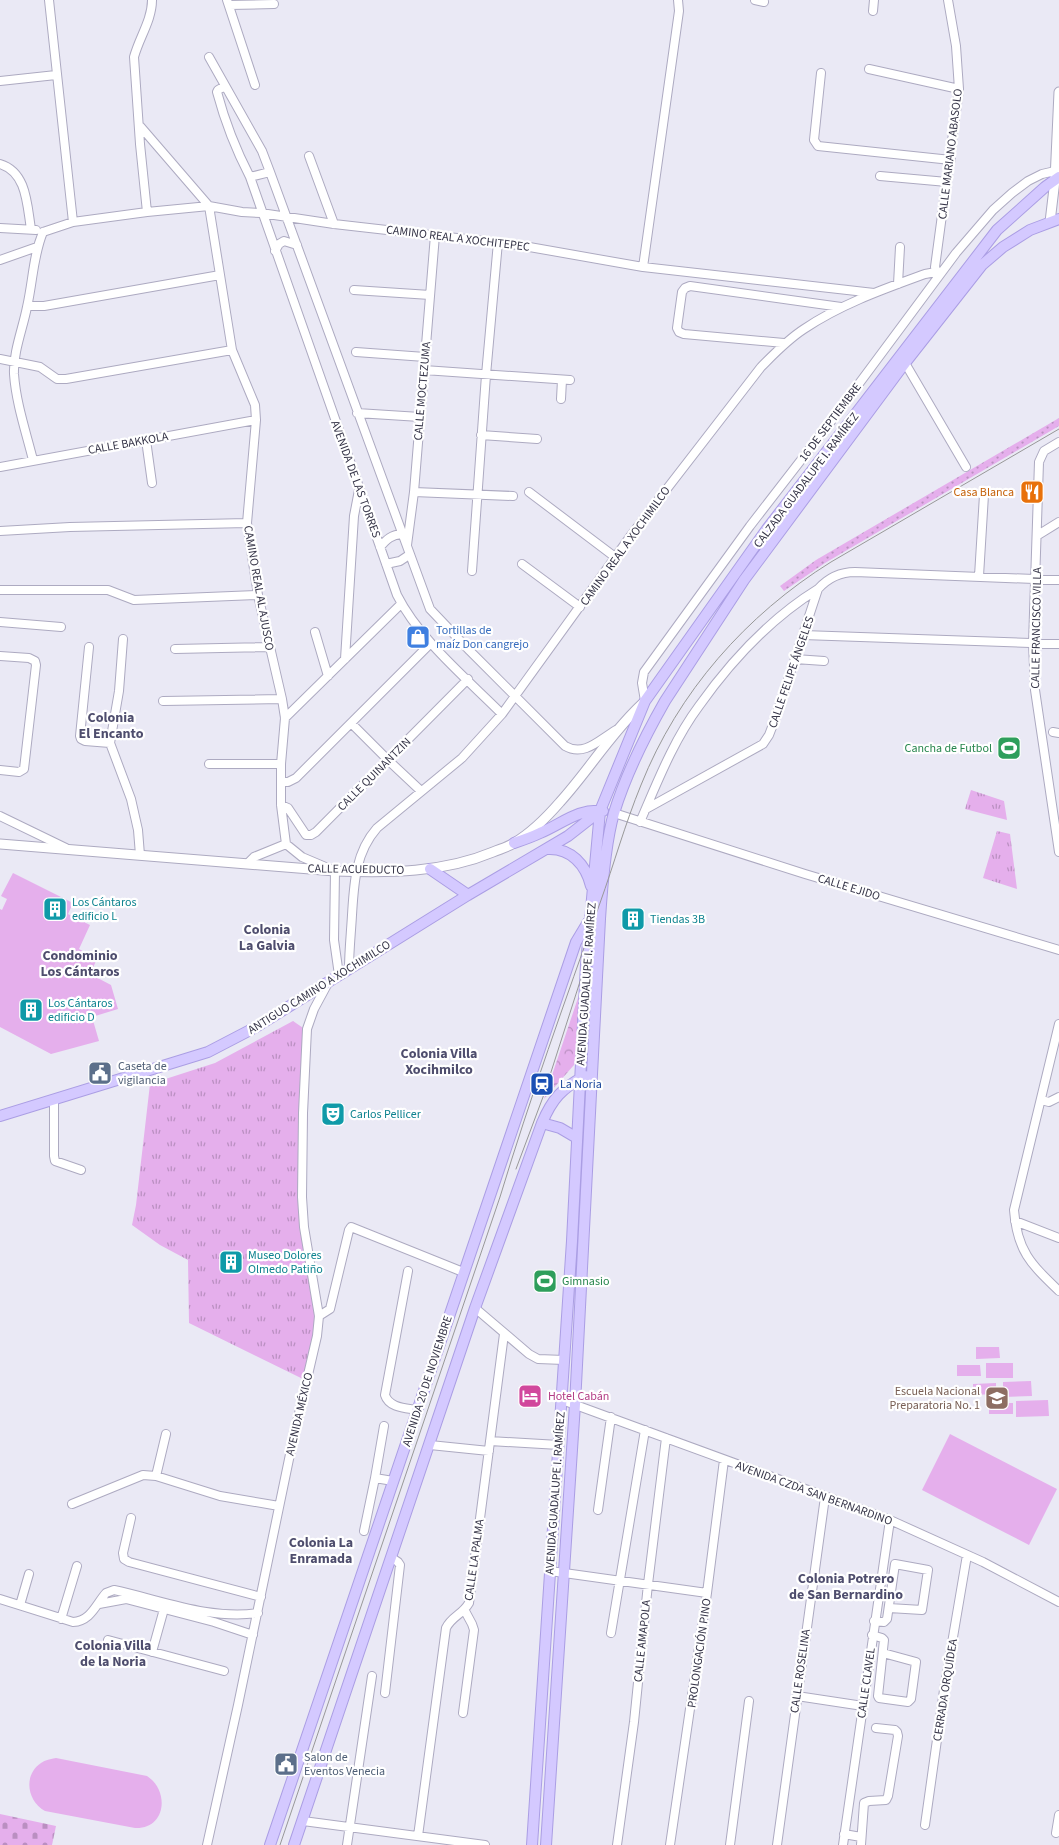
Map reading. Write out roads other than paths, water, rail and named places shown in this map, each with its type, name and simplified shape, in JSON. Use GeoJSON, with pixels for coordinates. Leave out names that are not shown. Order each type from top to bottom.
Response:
{"type":"FeatureCollection","features":[{"type":"Feature","properties":{"kind":"main road","name":"CALZADA GUADALUPE I. RAMÍREZ"},"geometry":{"type":"LineString","coordinates":[[600,811],[645,701],[767,529],[997,230],[1056,176]]}},
{"type":"Feature","properties":{"kind":"main road","name":"CALZADA GUADALUPE I. RAMÍREZ"},"geometry":{"type":"LineString","coordinates":[[614,813],[653,720],[664,701],[744,580],[905,363],[982,265],[993,254],[1030,230],[1054,220]]}},
{"type":"Feature","properties":{"kind":"main road"},"geometry":{"type":"LineString","coordinates":[[514,843],[541,833],[577,814],[588,811],[614,813]]}},
{"type":"Feature","properties":{"kind":"main road","name":"AVENIDA GUADALUPE I. RAMÍREZ"},"geometry":{"type":"LineString","coordinates":[[532,1845],[562,1400],[590,919],[600,811]]}},
{"type":"Feature","properties":{"kind":"main road","name":"ANTIGUO CAMINO A XOCHIMILCO"},"geometry":{"type":"LineString","coordinates":[[0,1116],[208,1052],[256,1028],[468,895],[568,836],[600,811]]}},
{"type":"Feature","properties":{"kind":"main road","name":"AVENIDA GUADALUPE I. RAMÍREZ"},"geometry":{"type":"LineString","coordinates":[[546,1845],[576,1404],[591,1072],[601,902],[614,813]]}},
{"type":"Feature","properties":{"kind":"main road"},"geometry":{"type":"LineString","coordinates":[[547,848],[558,848],[570,854],[582,864],[589,878],[592,891]]}},
{"type":"Feature","properties":{"kind":"main road"},"geometry":{"type":"LineString","coordinates":[[430,869],[468,895]]}},
{"type":"Feature","properties":{"kind":"main road","name":"AVENIDA 20 DE NOVIEMBRE"},"geometry":{"type":"LineString","coordinates":[[270,1845],[576,942],[590,919]]}},
{"type":"Feature","properties":{"kind":"main road","name":"AVENIDA 20 DE NOVIEMBRE"},"geometry":{"type":"LineString","coordinates":[[294,1845],[475,1308],[542,1123],[561,1091],[591,1072]]}},
{"type":"Feature","properties":{"kind":"main road"},"geometry":{"type":"LineString","coordinates":[[542,1123],[560,1128],[577,1138]]}},
{"type":"Feature","properties":{"kind":"street"},"geometry":{"type":"LineString","coordinates":[[49,0],[73,222]]}},
{"type":"Feature","properties":{"kind":"street"},"geometry":{"type":"LineString","coordinates":[[147,212],[134,57],[137,45],[150,19],[152,0]]}},
{"type":"Feature","properties":{"kind":"street"},"geometry":{"type":"LineString","coordinates":[[643,267],[679,11],[678,0]]}},
{"type":"Feature","properties":{"kind":"street"},"geometry":{"type":"LineString","coordinates":[[755,0],[764,2]]}},
{"type":"Feature","properties":{"kind":"street"},"geometry":{"type":"LineString","coordinates":[[873,11],[874,0]]}},
{"type":"Feature","properties":{"kind":"street","name":"CALLE MARIANO ABASOLO"},"geometry":{"type":"LineString","coordinates":[[938,274],[959,90],[955,39],[948,0]]}},
{"type":"Feature","properties":{"kind":"street"},"geometry":{"type":"LineString","coordinates":[[255,85],[228,3],[274,4]]}},
{"type":"Feature","properties":{"kind":"street","name":"AVENIDA DE LAS TORRES"},"geometry":{"type":"LineString","coordinates":[[209,57],[262,151],[430,609],[565,746],[572,750],[584,750],[617,730]]}},
{"type":"Feature","properties":{"kind":"street"},"geometry":{"type":"LineString","coordinates":[[869,69],[959,90]]}},
{"type":"Feature","properties":{"kind":"street"},"geometry":{"type":"LineString","coordinates":[[822,73],[814,140],[818,146],[951,160]]}},
{"type":"Feature","properties":{"kind":"street"},"geometry":{"type":"LineString","coordinates":[[0,81],[56,75]]}},
{"type":"Feature","properties":{"kind":"street","name":"AVENIDA DE LAS TORRES"},"geometry":{"type":"LineString","coordinates":[[225,86],[217,92],[221,112],[250,177],[359,489],[402,604],[408,616],[431,643],[502,714]]}},
{"type":"Feature","properties":{"kind":"street"},"geometry":{"type":"LineString","coordinates":[[1054,220],[1059,92]]}},
{"type":"Feature","properties":{"kind":"street"},"geometry":{"type":"LineString","coordinates":[[140,126],[209,206]]}},
{"type":"Feature","properties":{"kind":"street"},"geometry":{"type":"LineString","coordinates":[[310,156],[334,224]]}},
{"type":"Feature","properties":{"kind":"street"},"geometry":{"type":"LineString","coordinates":[[0,164],[10,167],[21,182],[32,229]]}},
{"type":"Feature","properties":{"kind":"street"},"geometry":{"type":"LineString","coordinates":[[250,177],[270,172]]}},
{"type":"Feature","properties":{"kind":"street","name":"16 DE SEPTIEMBRE"},"geometry":{"type":"LineString","coordinates":[[645,701],[642,683],[644,672],[938,274],[993,210],[1028,180],[1042,174],[1056,176]]}},
{"type":"Feature","properties":{"kind":"street"},"geometry":{"type":"LineString","coordinates":[[880,176],[947,182]]}},
{"type":"Feature","properties":{"kind":"street","name":"CAMINO REAL A XOCHITEPEC"},"geometry":{"type":"LineString","coordinates":[[42,232],[73,222],[209,206],[225,210],[262,213],[334,224],[498,242],[643,267],[875,293]]}},
{"type":"Feature","properties":{"kind":"street","name":"CAMINO REAL AL AJUSCO"},"geometry":{"type":"LineString","coordinates":[[209,206],[232,350],[255,405],[256,420],[247,523],[258,595],[282,699],[284,718],[281,805],[286,844]]}},
{"type":"Feature","properties":{"kind":"street"},"geometry":{"type":"LineString","coordinates":[[0,228],[32,229],[42,232],[37,247],[28,306],[15,362],[16,392],[33,460]]}},
{"type":"Feature","properties":{"kind":"street","name":"CALLE MOCTEZUMA"},"geometry":{"type":"LineString","coordinates":[[408,551],[435,235]]}},
{"type":"Feature","properties":{"kind":"street"},"geometry":{"type":"LineString","coordinates":[[275,251],[279,244],[284,241],[297,245]]}},
{"type":"Feature","properties":{"kind":"street"},"geometry":{"type":"LineString","coordinates":[[472,571],[481,435],[498,242]]}},
{"type":"Feature","properties":{"kind":"street"},"geometry":{"type":"LineString","coordinates":[[0,260],[37,247]]}},
{"type":"Feature","properties":{"kind":"street"},"geometry":{"type":"LineString","coordinates":[[898,284],[900,247]]}},
{"type":"Feature","properties":{"kind":"street","name":"CAMINO REAL A XOCHIMILCO"},"geometry":{"type":"LineString","coordinates":[[349,969],[355,872],[370,836],[377,828],[462,758],[502,714],[615,557],[761,367],[784,343],[841,307],[926,274],[938,274]]}},
{"type":"Feature","properties":{"kind":"street"},"geometry":{"type":"LineString","coordinates":[[28,306],[44,306],[220,276]]}},
{"type":"Feature","properties":{"kind":"street"},"geometry":{"type":"LineString","coordinates":[[784,343],[684,334],[677,328],[682,292],[690,286],[841,307]]}},
{"type":"Feature","properties":{"kind":"street"},"geometry":{"type":"LineString","coordinates":[[354,290],[430,295]]}},
{"type":"Feature","properties":{"kind":"street"},"geometry":{"type":"LineString","coordinates":[[0,359],[40,367],[58,379],[66,379],[232,350]]}},
{"type":"Feature","properties":{"kind":"street"},"geometry":{"type":"LineString","coordinates":[[356,352],[425,357]]}},
{"type":"Feature","properties":{"kind":"street"},"geometry":{"type":"LineString","coordinates":[[905,363],[966,467]]}},
{"type":"Feature","properties":{"kind":"street"},"geometry":{"type":"LineString","coordinates":[[424,370],[566,380],[561,399]]}},
{"type":"Feature","properties":{"kind":"street"},"geometry":{"type":"LineString","coordinates":[[357,414],[420,417]]}},
{"type":"Feature","properties":{"kind":"street","name":"CALLE BAKKOLA"},"geometry":{"type":"LineString","coordinates":[[0,467],[256,420]]}},
{"type":"Feature","properties":{"kind":"street"},"geometry":{"type":"LineString","coordinates":[[481,435],[537,439]]}},
{"type":"Feature","properties":{"kind":"street"},"geometry":{"type":"LineString","coordinates":[[146,440],[152,483]]}},
{"type":"Feature","properties":{"kind":"street","name":"CALLE FRANCISCO VILLA"},"geometry":{"type":"LineString","coordinates":[[1059,442],[1044,451],[1039,462],[1033,643],[1035,690],[1059,852]]}},
{"type":"Feature","properties":{"kind":"street"},"geometry":{"type":"LineString","coordinates":[[345,659],[354,516],[359,489]]}},
{"type":"Feature","properties":{"kind":"street"},"geometry":{"type":"LineString","coordinates":[[414,492],[513,496]]}},
{"type":"Feature","properties":{"kind":"street"},"geometry":{"type":"LineString","coordinates":[[529,492],[615,557]]}},
{"type":"Feature","properties":{"kind":"street"},"geometry":{"type":"LineString","coordinates":[[979,576],[984,495]]}},
{"type":"Feature","properties":{"kind":"street"},"geometry":{"type":"LineString","coordinates":[[1038,535],[1059,522]]}},
{"type":"Feature","properties":{"kind":"street"},"geometry":{"type":"LineString","coordinates":[[0,531],[70,527],[247,523]]}},
{"type":"Feature","properties":{"kind":"street"},"geometry":{"type":"LineString","coordinates":[[380,547],[386,539],[393,535],[402,534]]}},
{"type":"Feature","properties":{"kind":"street"},"geometry":{"type":"LineString","coordinates":[[386,564],[400,562],[408,551]]}},
{"type":"Feature","properties":{"kind":"street"},"geometry":{"type":"LineString","coordinates":[[522,564],[580,607]]}},
{"type":"Feature","properties":{"kind":"street"},"geometry":{"type":"LineString","coordinates":[[640,822],[664,768],[698,707],[735,660],[798,602],[834,576],[846,572],[1059,580]]}},
{"type":"Feature","properties":{"kind":"street","name":"CALLE FELIPE ÁNGELES"},"geometry":{"type":"LineString","coordinates":[[646,808],[763,744],[774,722],[818,589]]}},
{"type":"Feature","properties":{"kind":"street"},"geometry":{"type":"LineString","coordinates":[[0,590],[108,590],[134,600],[258,595]]}},
{"type":"Feature","properties":{"kind":"street"},"geometry":{"type":"LineString","coordinates":[[284,718],[402,604]]}},
{"type":"Feature","properties":{"kind":"street"},"geometry":{"type":"LineString","coordinates":[[0,622],[61,627]]}},
{"type":"Feature","properties":{"kind":"street"},"geometry":{"type":"LineString","coordinates":[[315,632],[328,676]]}},
{"type":"Feature","properties":{"kind":"street"},"geometry":{"type":"LineString","coordinates":[[804,634],[1059,644]]}},
{"type":"Feature","properties":{"kind":"street"},"geometry":{"type":"LineString","coordinates":[[123,639],[119,691],[110,744],[131,799],[138,830],[140,855]]}},
{"type":"Feature","properties":{"kind":"street"},"geometry":{"type":"LineString","coordinates":[[281,782],[288,782],[296,778],[431,643]]}},
{"type":"Feature","properties":{"kind":"street"},"geometry":{"type":"LineString","coordinates":[[89,647],[80,736],[85,741],[110,744]]}},
{"type":"Feature","properties":{"kind":"street"},"geometry":{"type":"LineString","coordinates":[[175,649],[269,647]]}},
{"type":"Feature","properties":{"kind":"street"},"geometry":{"type":"LineString","coordinates":[[0,656],[29,658],[35,661],[36,665],[24,769],[19,772],[0,770]]}},
{"type":"Feature","properties":{"kind":"street"},"geometry":{"type":"LineString","coordinates":[[795,659],[824,661]]}},
{"type":"Feature","properties":{"kind":"street","name":"CALLE QUINANTZIN"},"geometry":{"type":"LineString","coordinates":[[281,805],[288,808],[306,835],[316,832],[468,680]]}},
{"type":"Feature","properties":{"kind":"street"},"geometry":{"type":"LineString","coordinates":[[163,701],[282,699]]}},
{"type":"Feature","properties":{"kind":"street","name":"CALLE ACUEDUCTO"},"geometry":{"type":"LineString","coordinates":[[0,844],[355,872],[430,869],[459,863],[514,843],[543,820],[560,802],[617,730],[645,701]]}},
{"type":"Feature","properties":{"kind":"street"},"geometry":{"type":"LineString","coordinates":[[351,723],[422,791]]}},
{"type":"Feature","properties":{"kind":"street"},"geometry":{"type":"LineString","coordinates":[[209,764],[281,764]]}},
{"type":"Feature","properties":{"kind":"street","name":"CALLE EJIDO"},"geometry":{"type":"LineString","coordinates":[[614,813],[884,898],[1059,950]]}},
{"type":"Feature","properties":{"kind":"street"},"geometry":{"type":"LineString","coordinates":[[0,816],[70,850]]}},
{"type":"Feature","properties":{"kind":"street"},"geometry":{"type":"LineString","coordinates":[[248,863],[254,857],[286,844],[302,857],[335,871],[334,940],[340,975]]}},
{"type":"Feature","properties":{"kind":"street","name":"AVENIDA MÉXICO"},"geometry":{"type":"LineString","coordinates":[[206,1845],[317,1336],[319,1316],[304,1227],[302,1197],[303,1113],[307,1029],[314,1009],[329,981]]}},
{"type":"Feature","properties":{"kind":"street"},"geometry":{"type":"LineString","coordinates":[[1059,1024],[1014,1210],[1014,1221],[1020,1245],[1032,1265],[1059,1291]]}},
{"type":"Feature","properties":{"kind":"street"},"geometry":{"type":"LineString","coordinates":[[1041,1100],[1050,1102],[1059,1098]]}},
{"type":"Feature","properties":{"kind":"street"},"geometry":{"type":"LineString","coordinates":[[54,1099],[55,1161],[59,1164],[81,1170]]}},
{"type":"Feature","properties":{"kind":"street"},"geometry":{"type":"LineString","coordinates":[[1014,1221],[1059,1238]]}},
{"type":"Feature","properties":{"kind":"street"},"geometry":{"type":"LineString","coordinates":[[319,1316],[330,1309],[351,1227],[463,1272]]}},
{"type":"Feature","properties":{"kind":"street"},"geometry":{"type":"LineString","coordinates":[[408,1271],[385,1395],[386,1400],[392,1404],[417,1410]]}},
{"type":"Feature","properties":{"kind":"street"},"geometry":{"type":"LineString","coordinates":[[475,1308],[529,1354],[538,1358],[564,1360]]}},
{"type":"Feature","properties":{"kind":"street","name":"CALLE LA PALMA"},"geometry":{"type":"LineString","coordinates":[[413,1845],[416,1836],[446,1628],[449,1621],[464,1611],[469,1602],[504,1334]]}},
{"type":"Feature","properties":{"kind":"street","name":"AVENIDA CZDA SAN BERNARDINO"},"geometry":{"type":"LineString","coordinates":[[562,1400],[890,1520],[967,1555],[1059,1602]]}},
{"type":"Feature","properties":{"kind":"street"},"geometry":{"type":"LineString","coordinates":[[598,1510],[611,1417]]}},
{"type":"Feature","properties":{"kind":"street"},"geometry":{"type":"LineString","coordinates":[[364,1531],[384,1426]]}},
{"type":"Feature","properties":{"kind":"street"},"geometry":{"type":"LineString","coordinates":[[611,1633],[644,1430]]}},
{"type":"Feature","properties":{"kind":"street"},"geometry":{"type":"LineString","coordinates":[[156,1476],[166,1434]]}},
{"type":"Feature","properties":{"kind":"street","name":"CALLE AMAPOLA"},"geometry":{"type":"LineString","coordinates":[[617,1845],[634,1722],[648,1584],[666,1438]]}},
{"type":"Feature","properties":{"kind":"street"},"geometry":{"type":"LineString","coordinates":[[490,1441],[559,1445]]}},
{"type":"Feature","properties":{"kind":"street"},"geometry":{"type":"LineString","coordinates":[[430,1445],[488,1452]]}},
{"type":"Feature","properties":{"kind":"street","name":"PROLONGACIÓN PINO"},"geometry":{"type":"LineString","coordinates":[[670,1845],[708,1593],[724,1460]]}},
{"type":"Feature","properties":{"kind":"street"},"geometry":{"type":"LineString","coordinates":[[72,1504],[144,1476],[156,1476],[220,1496],[279,1506]]}},
{"type":"Feature","properties":{"kind":"street"},"geometry":{"type":"LineString","coordinates":[[375,1478],[393,1481]]}},
{"type":"Feature","properties":{"kind":"street","name":"CALLE ROSELINA"},"geometry":{"type":"LineString","coordinates":[[778,1845],[824,1497]]}},
{"type":"Feature","properties":{"kind":"street"},"geometry":{"type":"LineString","coordinates":[[131,1518],[123,1553],[124,1559],[128,1562],[261,1597]]}},
{"type":"Feature","properties":{"kind":"street","name":"CALLE CLAVEL"},"geometry":{"type":"LineString","coordinates":[[842,1845],[890,1520]]}},
{"type":"Feature","properties":{"kind":"street","name":"CERRADA ORQUÍDEA"},"geometry":{"type":"LineString","coordinates":[[925,1825],[944,1690],[967,1555]]}},
{"type":"Feature","properties":{"kind":"street"},"geometry":{"type":"LineString","coordinates":[[385,1693],[400,1565],[392,1558]]}},
{"type":"Feature","properties":{"kind":"street"},"geometry":{"type":"LineString","coordinates":[[874,1620],[886,1621],[895,1564],[928,1570],[922,1610],[889,1608]]}},
{"type":"Feature","properties":{"kind":"street"},"geometry":{"type":"LineString","coordinates":[[61,1618],[77,1566]]}},
{"type":"Feature","properties":{"kind":"street"},"geometry":{"type":"LineString","coordinates":[[550,1571],[708,1593]]}},
{"type":"Feature","properties":{"kind":"street"},"geometry":{"type":"LineString","coordinates":[[20,1605],[29,1574]]}},
{"type":"Feature","properties":{"kind":"street"},"geometry":{"type":"LineString","coordinates":[[0,1599],[61,1618],[81,1621],[99,1604],[106,1593],[114,1590],[147,1601],[216,1618],[253,1634]]}},
{"type":"Feature","properties":{"kind":"street"},"geometry":{"type":"LineString","coordinates":[[147,1601],[164,1609],[186,1611]]}},
{"type":"Feature","properties":{"kind":"street"},"geometry":{"type":"LineString","coordinates":[[152,1652],[164,1609]]}},
{"type":"Feature","properties":{"kind":"street"},"geometry":{"type":"LineString","coordinates":[[463,1713],[474,1630],[464,1611]]}},
{"type":"Feature","properties":{"kind":"street"},"geometry":{"type":"LineString","coordinates":[[216,1618],[258,1613]]}},
{"type":"Feature","properties":{"kind":"street"},"geometry":{"type":"LineString","coordinates":[[872,1635],[884,1640],[879,1698],[908,1702],[911,1699],[916,1662],[883,1653]]}},
{"type":"Feature","properties":{"kind":"street"},"geometry":{"type":"LineString","coordinates":[[108,1640],[224,1671]]}},
{"type":"Feature","properties":{"kind":"street"},"geometry":{"type":"LineString","coordinates":[[348,1845],[372,1676]]}},
{"type":"Feature","properties":{"kind":"street"},"geometry":{"type":"LineString","coordinates":[[797,1696],[863,1706]]}},
{"type":"Feature","properties":{"kind":"street"},"geometry":{"type":"LineString","coordinates":[[730,1845],[749,1701]]}},
{"type":"Feature","properties":{"kind":"street"},"geometry":{"type":"LineString","coordinates":[[844,1834],[861,1841],[864,1804],[869,1801],[886,1800],[888,1796],[898,1732],[876,1728]]}},
{"type":"Feature","properties":{"kind":"street"},"geometry":{"type":"LineString","coordinates":[[1056,1834],[1059,1815]]}},
{"type":"Feature","properties":{"kind":"street"},"geometry":{"type":"LineString","coordinates":[[303,1820],[485,1845]]}},
{"type":"Feature","properties":{"kind":"tram line"},"geometry":{"type":"LineString","coordinates":[[280,1845],[500,1197],[523,1123],[630,814],[656,751],[674,718],[695,688],[743,631],[800,583],[831,562],[1059,429]]}},
{"type":"Feature","properties":{"kind":"tram line"},"geometry":{"type":"LineString","coordinates":[[516,1169],[543,1097],[593,941]]}},
{"type":"Feature","properties":{"kind":"place","name":"Casa Blanca"},"geometry":{"type":"Point","coordinates":[1032,492]}},
{"type":"Feature","properties":{"kind":"place","name":"Tortillas de maíz Don cangrejo"},"geometry":{"type":"Point","coordinates":[418,637]}},
{"type":"Feature","properties":{"kind":"place","name":"Cancha de Futbol"},"geometry":{"type":"Point","coordinates":[1009,748]}},
{"type":"Feature","properties":{"kind":"place","name":"Los Cántaros edificio L"},"geometry":{"type":"Point","coordinates":[55,909]}},
{"type":"Feature","properties":{"kind":"place","name":"Tiendas 3B"},"geometry":{"type":"Point","coordinates":[633,919]}},
{"type":"Feature","properties":{"kind":"place","name":"Los Cántaros edificio D"},"geometry":{"type":"Point","coordinates":[31,1010]}},
{"type":"Feature","properties":{"kind":"place","name":"Caseta de vigilancia"},"geometry":{"type":"Point","coordinates":[100,1073]}},
{"type":"Feature","properties":{"kind":"place","name":"La Noria"},"geometry":{"type":"Point","coordinates":[542,1084]}},
{"type":"Feature","properties":{"kind":"place","name":"Carlos Pellicer"},"geometry":{"type":"Point","coordinates":[333,1114]}},
{"type":"Feature","properties":{"kind":"place","name":"Museo Dolores Olmedo Patiño"},"geometry":{"type":"Point","coordinates":[231,1262]}},
{"type":"Feature","properties":{"kind":"place","name":"Gimnasio"},"geometry":{"type":"Point","coordinates":[545,1281]}},
{"type":"Feature","properties":{"kind":"place","name":"Hotel Cabán"},"geometry":{"type":"Point","coordinates":[530,1396]}},
{"type":"Feature","properties":{"kind":"place","name":"Escuela Nacional Preparatoria No. 1"},"geometry":{"type":"Point","coordinates":[997,1398]}},
{"type":"Feature","properties":{"kind":"place","name":"Salon de Eventos Venecia"},"geometry":{"type":"Point","coordinates":[286,1764]}},
{"type":"Feature","properties":{"kind":"district","name":"Colonia El Encanto"},"geometry":{"type":"Point","coordinates":[111,726]}},
{"type":"Feature","properties":{"kind":"district","name":"Colonia La Galvia"},"geometry":{"type":"Point","coordinates":[267,938]}},
{"type":"Feature","properties":{"kind":"district","name":"Condominio Los Cántaros"},"geometry":{"type":"Point","coordinates":[80,964]}},
{"type":"Feature","properties":{"kind":"district","name":"Colonia Villa Xocihmilco"},"geometry":{"type":"Point","coordinates":[439,1062]}},
{"type":"Feature","properties":{"kind":"district","name":"Colonia La Enramada"},"geometry":{"type":"Point","coordinates":[321,1550]}},
{"type":"Feature","properties":{"kind":"district","name":"Colonia Potrero de San Bernardino"},"geometry":{"type":"Point","coordinates":[846,1586]}},
{"type":"Feature","properties":{"kind":"district","name":"Colonia Villa de la Noria"},"geometry":{"type":"Point","coordinates":[113,1654]}}]}
